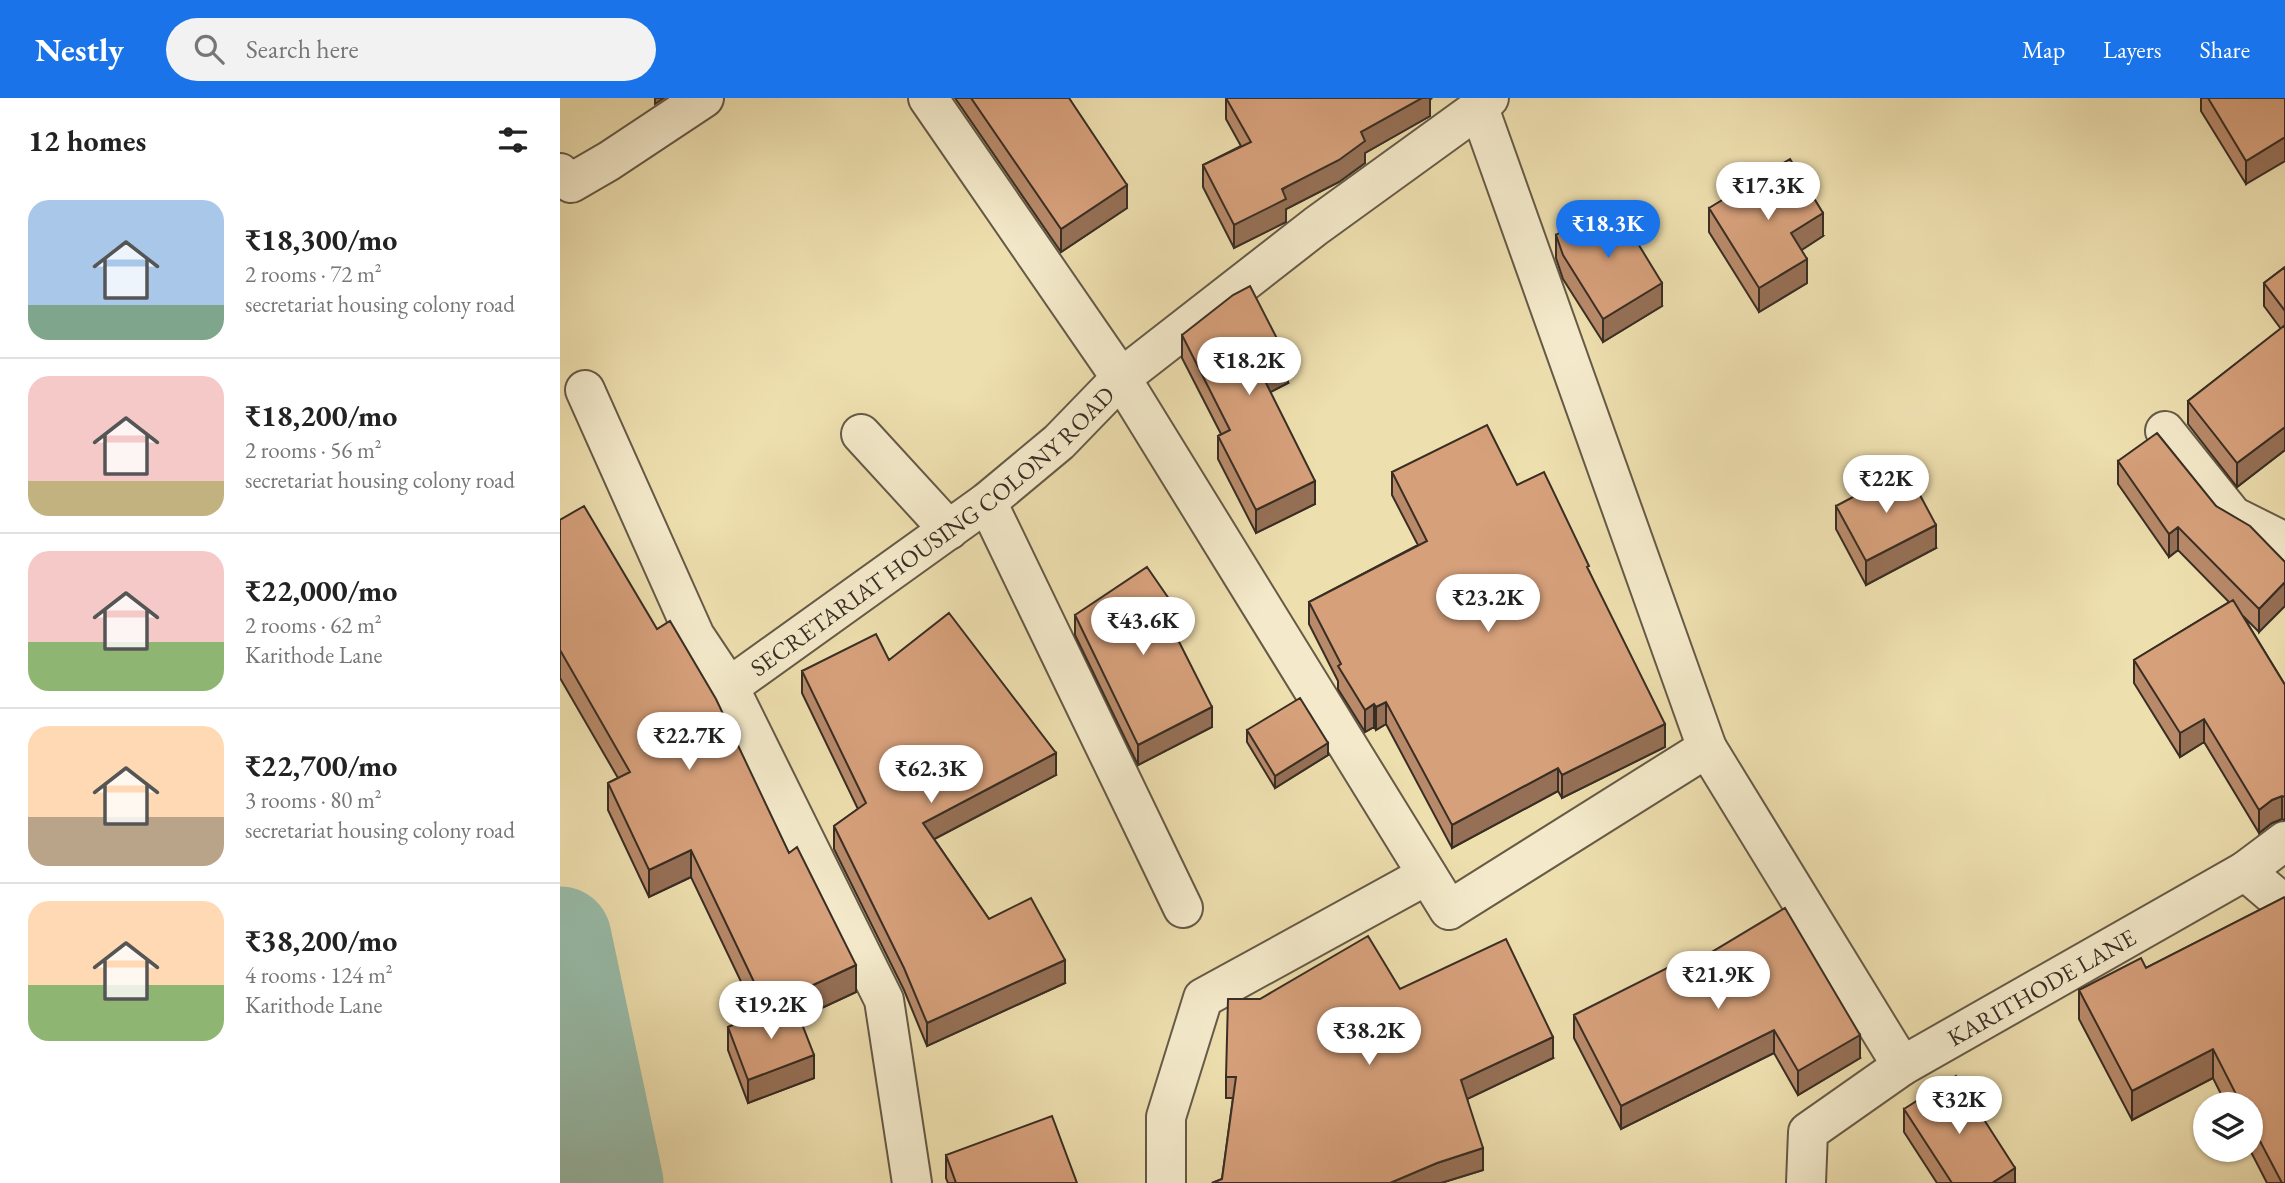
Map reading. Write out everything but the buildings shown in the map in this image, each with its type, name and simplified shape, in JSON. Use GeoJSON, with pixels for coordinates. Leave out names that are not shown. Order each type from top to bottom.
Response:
{"type":"FeatureCollection","features":[{"type":"Feature","properties":{"kind":"street"},"geometry":{"type":"LineString","coordinates":[[560,173],[571,183],[610,162],[704,98]]}},
{"type":"Feature","properties":{"kind":"street"},"geometry":{"type":"LineString","coordinates":[[928,98],[1121,378],[1449,910],[1707,748]]}},
{"type":"Feature","properties":{"kind":"street"},"geometry":{"type":"LineString","coordinates":[[1484,103],[1707,748],[1902,1066]]}},
{"type":"Feature","properties":{"kind":"street","name":"SECRETARIAT HOUSING COLONY ROAD"},"geometry":{"type":"LineString","coordinates":[[912,1183],[884,1000],[729,687],[987,502],[1059,442],[1121,378],[1316,226],[1484,103]]}},
{"type":"Feature","properties":{"kind":"street"},"geometry":{"type":"LineString","coordinates":[[584,390],[695,636],[729,687]]}},
{"type":"Feature","properties":{"kind":"street"},"geometry":{"type":"LineString","coordinates":[[2165,431],[2234,516],[2285,542]]}},
{"type":"Feature","properties":{"kind":"street"},"geometry":{"type":"LineString","coordinates":[[861,434],[949,530]]}},
{"type":"Feature","properties":{"kind":"street"},"geometry":{"type":"LineString","coordinates":[[987,502],[1183,908]]}},
{"type":"Feature","properties":{"kind":"street","name":"KARITHODE LANE"},"geometry":{"type":"LineString","coordinates":[[1806,1183],[1808,1132],[1902,1066],[2245,871],[2285,841]]}},
{"type":"Feature","properties":{"kind":"street"},"geometry":{"type":"LineString","coordinates":[[2245,871],[2285,905]]}},
{"type":"Feature","properties":{"kind":"street"},"geometry":{"type":"LineString","coordinates":[[1166,1183],[1166,1117],[1203,998],[1427,875]]}},
{"type":"Feature","properties":{"kind":"waterway"},"geometry":{"type":"LineString","coordinates":[[560,938],[612,1183]]}}]}
